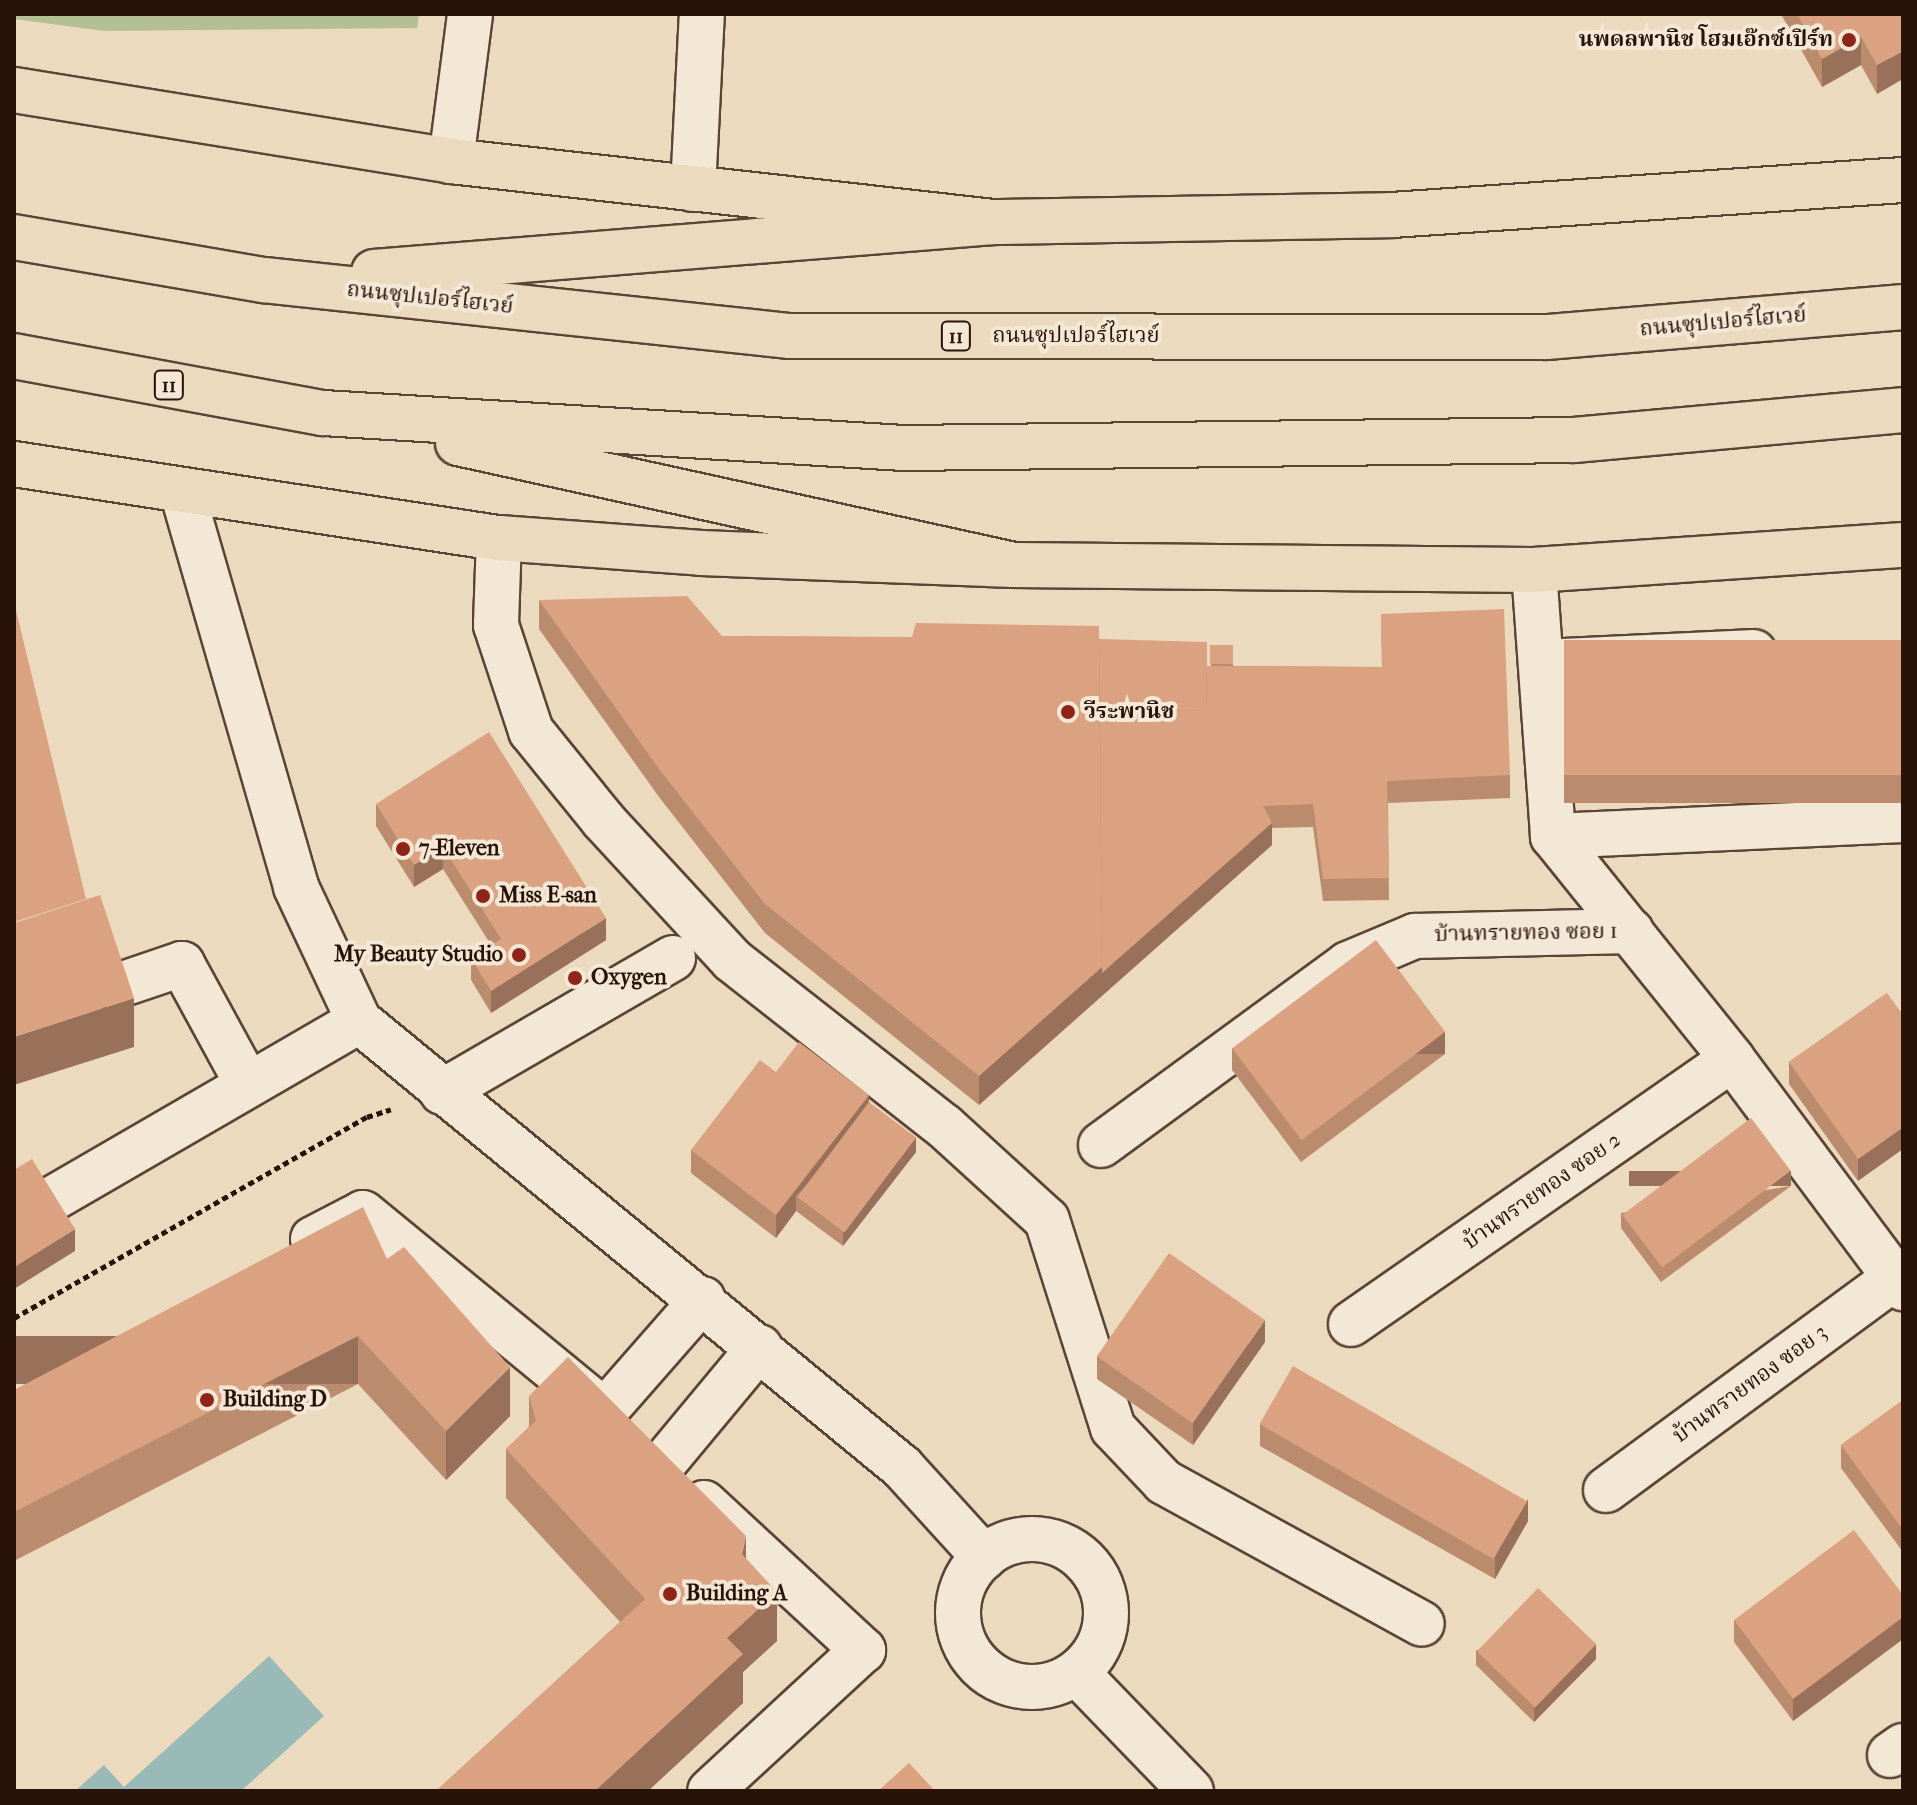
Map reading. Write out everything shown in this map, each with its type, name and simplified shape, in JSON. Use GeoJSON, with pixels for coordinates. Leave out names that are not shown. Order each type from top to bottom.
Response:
{"type":"FeatureCollection","features":[{"type":"Feature","properties":{"kind":"main road"},"geometry":{"type":"LineString","coordinates":[[14,90],[451,161],[993,222]]}},
{"type":"Feature","properties":{"kind":"main road"},"geometry":{"type":"LineString","coordinates":[[264,280],[993,222],[1392,215],[1671,200],[1903,180]]}},
{"type":"Feature","properties":{"kind":"main road","name":"ถนนซุปเปอร์ไฮเวย์"},"geometry":{"type":"LineString","coordinates":[[14,237],[264,280],[790,336],[1547,337],[1903,307]]}},
{"type":"Feature","properties":{"kind":"main road","name":"11"},"geometry":{"type":"LineString","coordinates":[[14,356],[323,413],[903,448],[1574,440],[1903,410]]}},
{"type":"Feature","properties":{"kind":"main road"},"geometry":{"type":"LineString","coordinates":[[323,413],[1014,565]]}},
{"type":"Feature","properties":{"kind":"main road"},"geometry":{"type":"LineString","coordinates":[[14,464],[499,538],[701,553],[1014,565],[1534,570],[1903,545]]}},
{"type":"Feature","properties":{"kind":"street"},"geometry":{"type":"LineString","coordinates":[[451,161],[470,14]]}},
{"type":"Feature","properties":{"kind":"street"},"geometry":{"type":"LineString","coordinates":[[693,189],[702,14]]}},
{"type":"Feature","properties":{"kind":"street"},"geometry":{"type":"LineString","coordinates":[[182,491],[296,887],[359,1021],[442,1092],[703,1299],[902,1467],[984,1557]]}},
{"type":"Feature","properties":{"kind":"street"},"geometry":{"type":"LineString","coordinates":[[499,538],[496,625],[531,731],[603,820],[732,960],[944,1126],[1047,1220],[1113,1428],[1164,1482],[1422,1624]]}},
{"type":"Feature","properties":{"kind":"street"},"geometry":{"type":"LineString","coordinates":[[1534,570],[1543,662],[1553,836],[1732,1059],[1899,1283]]}},
{"type":"Feature","properties":{"kind":"street"},"geometry":{"type":"LineString","coordinates":[[1543,662],[1754,652]]}},
{"type":"Feature","properties":{"kind":"street"},"geometry":{"type":"LineString","coordinates":[[1553,836],[1903,820]]}},
{"type":"Feature","properties":{"kind":"street","name":"บ้านทรายทอง ซอย 1"},"geometry":{"type":"LineString","coordinates":[[1101,1145],[1348,964],[1415,936],[1631,931]]}},
{"type":"Feature","properties":{"kind":"street"},"geometry":{"type":"LineString","coordinates":[[442,1092],[673,958]]}},
{"type":"Feature","properties":{"kind":"street"},"geometry":{"type":"LineString","coordinates":[[114,987],[182,964],[247,1083]]}},
{"type":"Feature","properties":{"kind":"street"},"geometry":{"type":"LineString","coordinates":[[45,1203],[247,1083],[359,1021]]}},
{"type":"Feature","properties":{"kind":"street","name":"บ้านทรายทอง ซอย 2"},"geometry":{"type":"LineString","coordinates":[[1351,1324],[1732,1059]]}},
{"type":"Feature","properties":{"kind":"street"},"geometry":{"type":"LineString","coordinates":[[279,1257],[363,1213],[604,1412],[863,1650],[710,1791]]}},
{"type":"Feature","properties":{"kind":"street","name":"บ้านทรายทอง ซอย 3"},"geometry":{"type":"LineString","coordinates":[[1606,1490],[1899,1283]]}},
{"type":"Feature","properties":{"kind":"street"},"geometry":{"type":"LineString","coordinates":[[604,1412],[703,1299]]}},
{"type":"Feature","properties":{"kind":"street"},"geometry":{"type":"LineString","coordinates":[[662,1465],[760,1347]]}},
{"type":"Feature","properties":{"kind":"street"},"geometry":{"type":"LineString","coordinates":[[1027,1538],[1074,1550],[1091,1566],[1105,1599],[1105,1634],[1077,1673],[1056,1685],[1008,1685],[971,1657],[961,1637],[960,1594],[984,1557],[1027,1538]]}},
{"type":"Feature","properties":{"kind":"street"},"geometry":{"type":"LineString","coordinates":[[1077,1673],[1191,1791]]}},
{"type":"Feature","properties":{"kind":"path"},"geometry":{"type":"LineString","coordinates":[[14,1318],[367,1117],[442,1092]]}},
{"type":"Feature","properties":{"kind":"green space"},"geometry":{"type":"Polygon","coordinates":[[[14,14],[419,14],[417,28],[104,31],[14,19],[14,14]]]}},
{"type":"Feature","properties":{"kind":"water"},"geometry":{"type":"Polygon","coordinates":[[[269,1656],[324,1716],[241,1791],[75,1791],[104,1765],[124,1787],[269,1656]]]}},
{"type":"Feature","properties":{"kind":"building"},"geometry":{"type":"Polygon","coordinates":[[[1797,14],[1903,14],[1903,51],[1877,65],[1861,37],[1822,59],[1797,14]]]}},
{"type":"Feature","properties":{"kind":"building"},"geometry":{"type":"Polygon","coordinates":[[[687,596],[722,636],[912,637],[916,623],[1099,626],[1102,967],[979,1076],[765,904],[659,769],[539,600],[687,596]]]}},
{"type":"Feature","properties":{"kind":"building"},"geometry":{"type":"Polygon","coordinates":[[[14,602],[86,899],[14,922],[14,602]]]}},
{"type":"Feature","properties":{"kind":"building"},"geometry":{"type":"Polygon","coordinates":[[[1504,609],[1510,775],[1387,781],[1389,878],[1323,879],[1313,804],[1263,806],[1272,823],[1102,973],[1100,711],[1207,710],[1206,666],[1382,667],[1381,614],[1504,609]]]}},
{"type":"Feature","properties":{"kind":"building"},"geometry":{"type":"Polygon","coordinates":[[[1099,639],[1207,642],[1207,710],[1100,711],[1100,718],[1099,639]]]}},
{"type":"Feature","properties":{"kind":"building"},"geometry":{"type":"Polygon","coordinates":[[[1564,640],[1903,640],[1903,775],[1564,775],[1564,640]]]}},
{"type":"Feature","properties":{"kind":"building"},"geometry":{"type":"Polygon","coordinates":[[[1210,645],[1233,645],[1233,664],[1210,664],[1210,645]]]}},
{"type":"Feature","properties":{"kind":"building"},"geometry":{"type":"Polygon","coordinates":[[[489,732],[606,918],[491,991],[471,958],[501,939],[443,847],[414,865],[376,804],[489,732]]]}},
{"type":"Feature","properties":{"kind":"building"},"geometry":{"type":"Polygon","coordinates":[[[100,895],[134,998],[14,1037],[14,923],[100,895]]]}},
{"type":"Feature","properties":{"kind":"building"},"geometry":{"type":"Polygon","coordinates":[[[1376,940],[1445,1032],[1301,1140],[1232,1048],[1376,940]]]}},
{"type":"Feature","properties":{"kind":"building"},"geometry":{"type":"Polygon","coordinates":[[[1887,993],[1903,1015],[1903,1127],[1858,1159],[1789,1062],[1887,993]]]}},
{"type":"Feature","properties":{"kind":"building"},"geometry":{"type":"Polygon","coordinates":[[[799,1042],[869,1095],[776,1215],[691,1150],[760,1060],[776,1072],[799,1042]]]}},
{"type":"Feature","properties":{"kind":"building"},"geometry":{"type":"Polygon","coordinates":[[[869,1102],[916,1138],[845,1233],[797,1197],[869,1102]]]}},
{"type":"Feature","properties":{"kind":"building"},"geometry":{"type":"Polygon","coordinates":[[[1751,1118],[1791,1171],[1662,1268],[1622,1215],[1751,1118]]]}},
{"type":"Feature","properties":{"kind":"building"},"geometry":{"type":"Polygon","coordinates":[[[32,1159],[75,1229],[14,1267],[14,1170],[32,1159]]]}},
{"type":"Feature","properties":{"kind":"building"},"geometry":{"type":"Polygon","coordinates":[[[363,1207],[387,1259],[404,1247],[510,1367],[446,1431],[358,1336],[14,1512],[14,1390],[363,1207]]]}},
{"type":"Feature","properties":{"kind":"building"},"geometry":{"type":"Polygon","coordinates":[[[1169,1253],[1265,1320],[1193,1423],[1097,1356],[1169,1253]]]}},
{"type":"Feature","properties":{"kind":"building","name":"Building A"},"geometry":{"type":"Polygon","coordinates":[[[568,1357],[746,1536],[742,1554],[777,1592],[727,1638],[743,1654],[595,1791],[436,1791],[645,1599],[506,1449],[536,1421],[529,1396],[568,1357]]]}},
{"type":"Feature","properties":{"kind":"building"},"geometry":{"type":"Polygon","coordinates":[[[1293,1366],[1527,1501],[1493,1559],[1260,1424],[1293,1366]]]}},
{"type":"Feature","properties":{"kind":"building"},"geometry":{"type":"Polygon","coordinates":[[[1903,1400],[1903,1530],[1841,1445],[1903,1400]]]}},
{"type":"Feature","properties":{"kind":"building"},"geometry":{"type":"Polygon","coordinates":[[[1854,1530],[1903,1595],[1903,1617],[1793,1699],[1734,1620],[1854,1530]]]}},
{"type":"Feature","properties":{"kind":"building"},"geometry":{"type":"Polygon","coordinates":[[[1538,1588],[1596,1644],[1535,1708],[1477,1651],[1538,1588]]]}},
{"type":"Feature","properties":{"kind":"building"},"geometry":{"type":"Polygon","coordinates":[[[909,1763],[935,1791],[878,1791],[909,1763]]]}},
{"type":"Feature","properties":{"kind":"place","name":"นพดลพานิช โฮมเอ๊กซ์เปิร์ท"},"geometry":{"type":"Point","coordinates":[1849,40]}},
{"type":"Feature","properties":{"kind":"place","name":"วีระพานิช"},"geometry":{"type":"Point","coordinates":[1068,712]}},
{"type":"Feature","properties":{"kind":"place","name":"7-Eleven"},"geometry":{"type":"Point","coordinates":[403,849]}},
{"type":"Feature","properties":{"kind":"place","name":"Miss E-san"},"geometry":{"type":"Point","coordinates":[483,896]}},
{"type":"Feature","properties":{"kind":"place","name":"My Beauty Studio"},"geometry":{"type":"Point","coordinates":[519,955]}},
{"type":"Feature","properties":{"kind":"place","name":"Oxygen"},"geometry":{"type":"Point","coordinates":[575,978]}},
{"type":"Feature","properties":{"kind":"place","name":"Building D"},"geometry":{"type":"Point","coordinates":[207,1400]}},
{"type":"Feature","properties":{"kind":"place","name":"Building A"},"geometry":{"type":"Point","coordinates":[670,1594]}}]}
